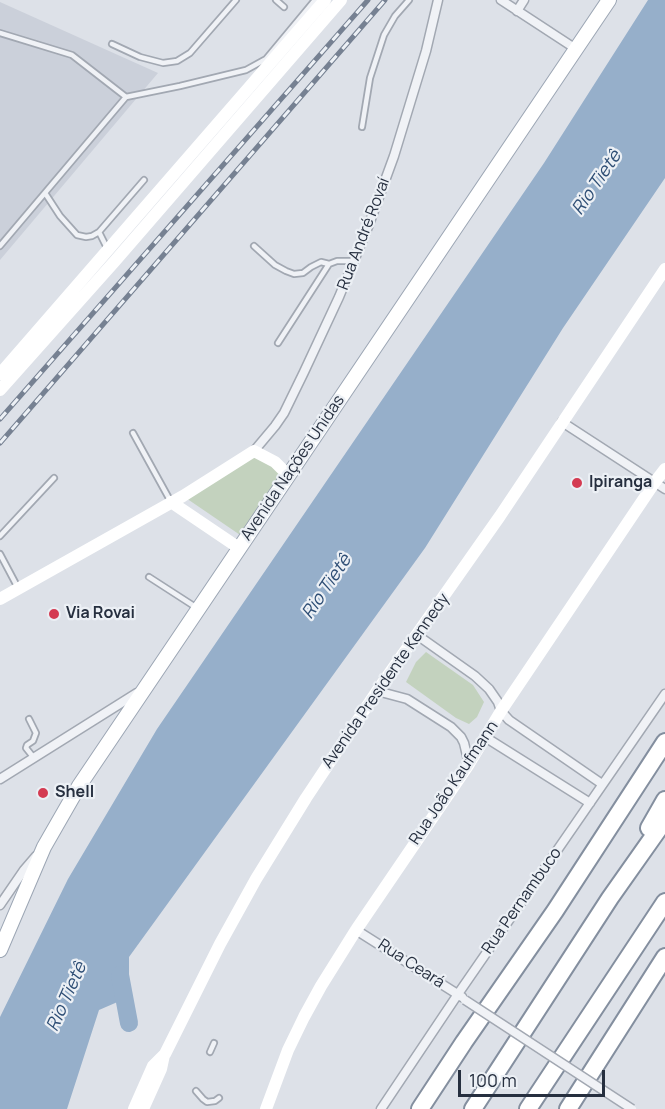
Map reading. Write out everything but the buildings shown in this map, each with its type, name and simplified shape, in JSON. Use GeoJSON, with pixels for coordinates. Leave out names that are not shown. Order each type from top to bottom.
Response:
{"type":"FeatureCollection","features":[{"type":"Feature","properties":{"kind":"highway"},"geometry":{"type":"LineString","coordinates":[[420,1109],[555,911],[665,742]]}},
{"type":"Feature","properties":{"kind":"highway"},"geometry":{"type":"LineString","coordinates":[[610,898],[665,800]]}},
{"type":"Feature","properties":{"kind":"highway"},"geometry":{"type":"LineString","coordinates":[[473,1109],[610,898],[665,820]]}},
{"type":"Feature","properties":{"kind":"highway"},"geometry":{"type":"LineString","coordinates":[[528,1109],[665,902]]}},
{"type":"Feature","properties":{"kind":"highway"},"geometry":{"type":"LineString","coordinates":[[568,1109],[665,957]]}},
{"type":"Feature","properties":{"kind":"main road"},"geometry":{"type":"LineString","coordinates":[[0,374],[325,0]]}},
{"type":"Feature","properties":{"kind":"main road"},"geometry":{"type":"LineString","coordinates":[[0,390],[341,0]]}},
{"type":"Feature","properties":{"kind":"main road","name":"Avenida Nações Unidas"},"geometry":{"type":"LineString","coordinates":[[0,950],[44,847],[80,786],[609,0]]}},
{"type":"Feature","properties":{"kind":"main road","name":"Avenida Presidente Kennedy"},"geometry":{"type":"LineString","coordinates":[[134,1109],[153,1066],[165,1054],[220,944],[256,879],[306,798],[377,691],[494,525],[665,269]]}},
{"type":"Feature","properties":{"kind":"main road"},"geometry":{"type":"LineString","coordinates":[[254,451],[275,462],[288,475]]}},
{"type":"Feature","properties":{"kind":"main road","name":"Rua André Rovaí"},"geometry":{"type":"LineString","coordinates":[[0,599],[183,496],[254,451]]}},
{"type":"Feature","properties":{"kind":"main road","name":"Rua João Kaufmann"},"geometry":{"type":"LineString","coordinates":[[266,1109],[292,1042],[321,986],[356,930],[469,764],[501,711],[660,486],[665,469]]}},
{"type":"Feature","properties":{"kind":"main road"},"geometry":{"type":"LineString","coordinates":[[171,502],[239,548]]}},
{"type":"Feature","properties":{"kind":"main road"},"geometry":{"type":"LineString","coordinates":[[143,1109],[161,1070],[165,1054]]}},
{"type":"Feature","properties":{"kind":"street","name":"Rua André Rovaí"},"geometry":{"type":"LineString","coordinates":[[254,451],[284,413],[354,261],[394,156],[426,51],[438,0]]}},
{"type":"Feature","properties":{"kind":"street"},"geometry":{"type":"LineString","coordinates":[[501,0],[576,49]]}},
{"type":"Feature","properties":{"kind":"street"},"geometry":{"type":"LineString","coordinates":[[517,11],[524,0]]}},
{"type":"Feature","properties":{"kind":"street"},"geometry":{"type":"LineString","coordinates":[[562,422],[660,486]]}},
{"type":"Feature","properties":{"kind":"street"},"geometry":{"type":"LineString","coordinates":[[417,635],[475,676],[489,689],[501,711],[509,720],[602,784]]}},
{"type":"Feature","properties":{"kind":"street"},"geometry":{"type":"LineString","coordinates":[[1,776],[144,689]]}},
{"type":"Feature","properties":{"kind":"street"},"geometry":{"type":"LineString","coordinates":[[377,691],[407,699],[451,727],[464,743],[469,764]]}},
{"type":"Feature","properties":{"kind":"street","name":"Rua Pernambuco"},"geometry":{"type":"LineString","coordinates":[[381,1109],[665,694]]}},
{"type":"Feature","properties":{"kind":"street"},"geometry":{"type":"LineString","coordinates":[[486,737],[590,803]]}},
{"type":"Feature","properties":{"kind":"street"},"geometry":{"type":"LineString","coordinates":[[0,905],[3,893],[44,847]]}},
{"type":"Feature","properties":{"kind":"street","name":"Rua Ceará"},"geometry":{"type":"LineString","coordinates":[[356,930],[458,994],[632,1109]]}},
{"type":"Feature","properties":{"kind":"lane"},"geometry":{"type":"LineString","coordinates":[[112,44],[140,57],[163,63],[177,61],[190,53],[236,0]]}},
{"type":"Feature","properties":{"kind":"lane"},"geometry":{"type":"LineString","coordinates":[[276,0],[284,6]]}},
{"type":"Feature","properties":{"kind":"lane"},"geometry":{"type":"LineString","coordinates":[[0,246],[126,97],[246,69],[266,59],[315,0]]}},
{"type":"Feature","properties":{"kind":"lane"},"geometry":{"type":"LineString","coordinates":[[362,127],[370,78],[384,35],[395,16],[409,0]]}},
{"type":"Feature","properties":{"kind":"lane"},"geometry":{"type":"LineString","coordinates":[[0,33],[72,55],[126,97]]}},
{"type":"Feature","properties":{"kind":"lane"},"geometry":{"type":"LineString","coordinates":[[45,193],[60,216],[77,235],[86,237],[99,232],[144,180]]}},
{"type":"Feature","properties":{"kind":"lane"},"geometry":{"type":"LineString","coordinates":[[99,232],[108,250]]}},
{"type":"Feature","properties":{"kind":"lane"},"geometry":{"type":"LineString","coordinates":[[254,246],[275,265],[294,274],[303,273],[321,262],[329,264],[337,261],[354,261]]}},
{"type":"Feature","properties":{"kind":"lane"},"geometry":{"type":"LineString","coordinates":[[278,342],[329,264]]}},
{"type":"Feature","properties":{"kind":"lane"},"geometry":{"type":"LineString","coordinates":[[133,433],[171,502]]}},
{"type":"Feature","properties":{"kind":"lane"},"geometry":{"type":"LineString","coordinates":[[0,536],[54,478]]}},
{"type":"Feature","properties":{"kind":"lane"},"geometry":{"type":"LineString","coordinates":[[0,554],[19,588]]}},
{"type":"Feature","properties":{"kind":"lane"},"geometry":{"type":"LineString","coordinates":[[149,577],[199,609]]}},
{"type":"Feature","properties":{"kind":"lane"},"geometry":{"type":"LineString","coordinates":[[29,719],[36,733],[33,741],[26,748],[34,758]]}},
{"type":"Feature","properties":{"kind":"lane"},"geometry":{"type":"LineString","coordinates":[[210,1052],[214,1042]]}},
{"type":"Feature","properties":{"kind":"lane"},"geometry":{"type":"LineString","coordinates":[[196,1091],[207,1102],[219,1098]]}},
{"type":"Feature","properties":{"kind":"shaded area"},"geometry":{"type":"Polygon","coordinates":[[[0,2],[158,73],[0,260],[0,2]]]}},
{"type":"Feature","properties":{"kind":"green space"},"geometry":{"type":"Polygon","coordinates":[[[254,451],[288,475],[246,539],[183,496],[254,451]]]}},
{"type":"Feature","properties":{"kind":"green space"},"geometry":{"type":"Polygon","coordinates":[[[426,652],[473,685],[484,702],[477,717],[469,724],[456,718],[406,682],[416,662],[426,652]]]}},
{"type":"Feature","properties":{"kind":"water","name":"Rio Tietê"},"geometry":{"type":"Polygon","coordinates":[[[648,0],[665,0],[665,178],[563,328],[425,548],[129,957],[129,997],[99,1010],[67,1109],[0,1109],[0,1017],[68,879],[157,729],[544,163],[648,0]]]}},
{"type":"Feature","properties":{"kind":"waterway"},"geometry":{"type":"LineString","coordinates":[[120,975],[129,1023]]}},
{"type":"Feature","properties":{"kind":"railway"},"geometry":{"type":"LineString","coordinates":[[0,419],[368,0]]}},
{"type":"Feature","properties":{"kind":"railway"},"geometry":{"type":"LineString","coordinates":[[0,443],[385,0]]}},
{"type":"Feature","properties":{"kind":"place","name":"Ipiranga"},"geometry":{"type":"Point","coordinates":[577,483]}},
{"type":"Feature","properties":{"kind":"place","name":"Via Rovai"},"geometry":{"type":"Point","coordinates":[54,614]}},
{"type":"Feature","properties":{"kind":"place","name":"Shell"},"geometry":{"type":"Point","coordinates":[43,793]}}]}
